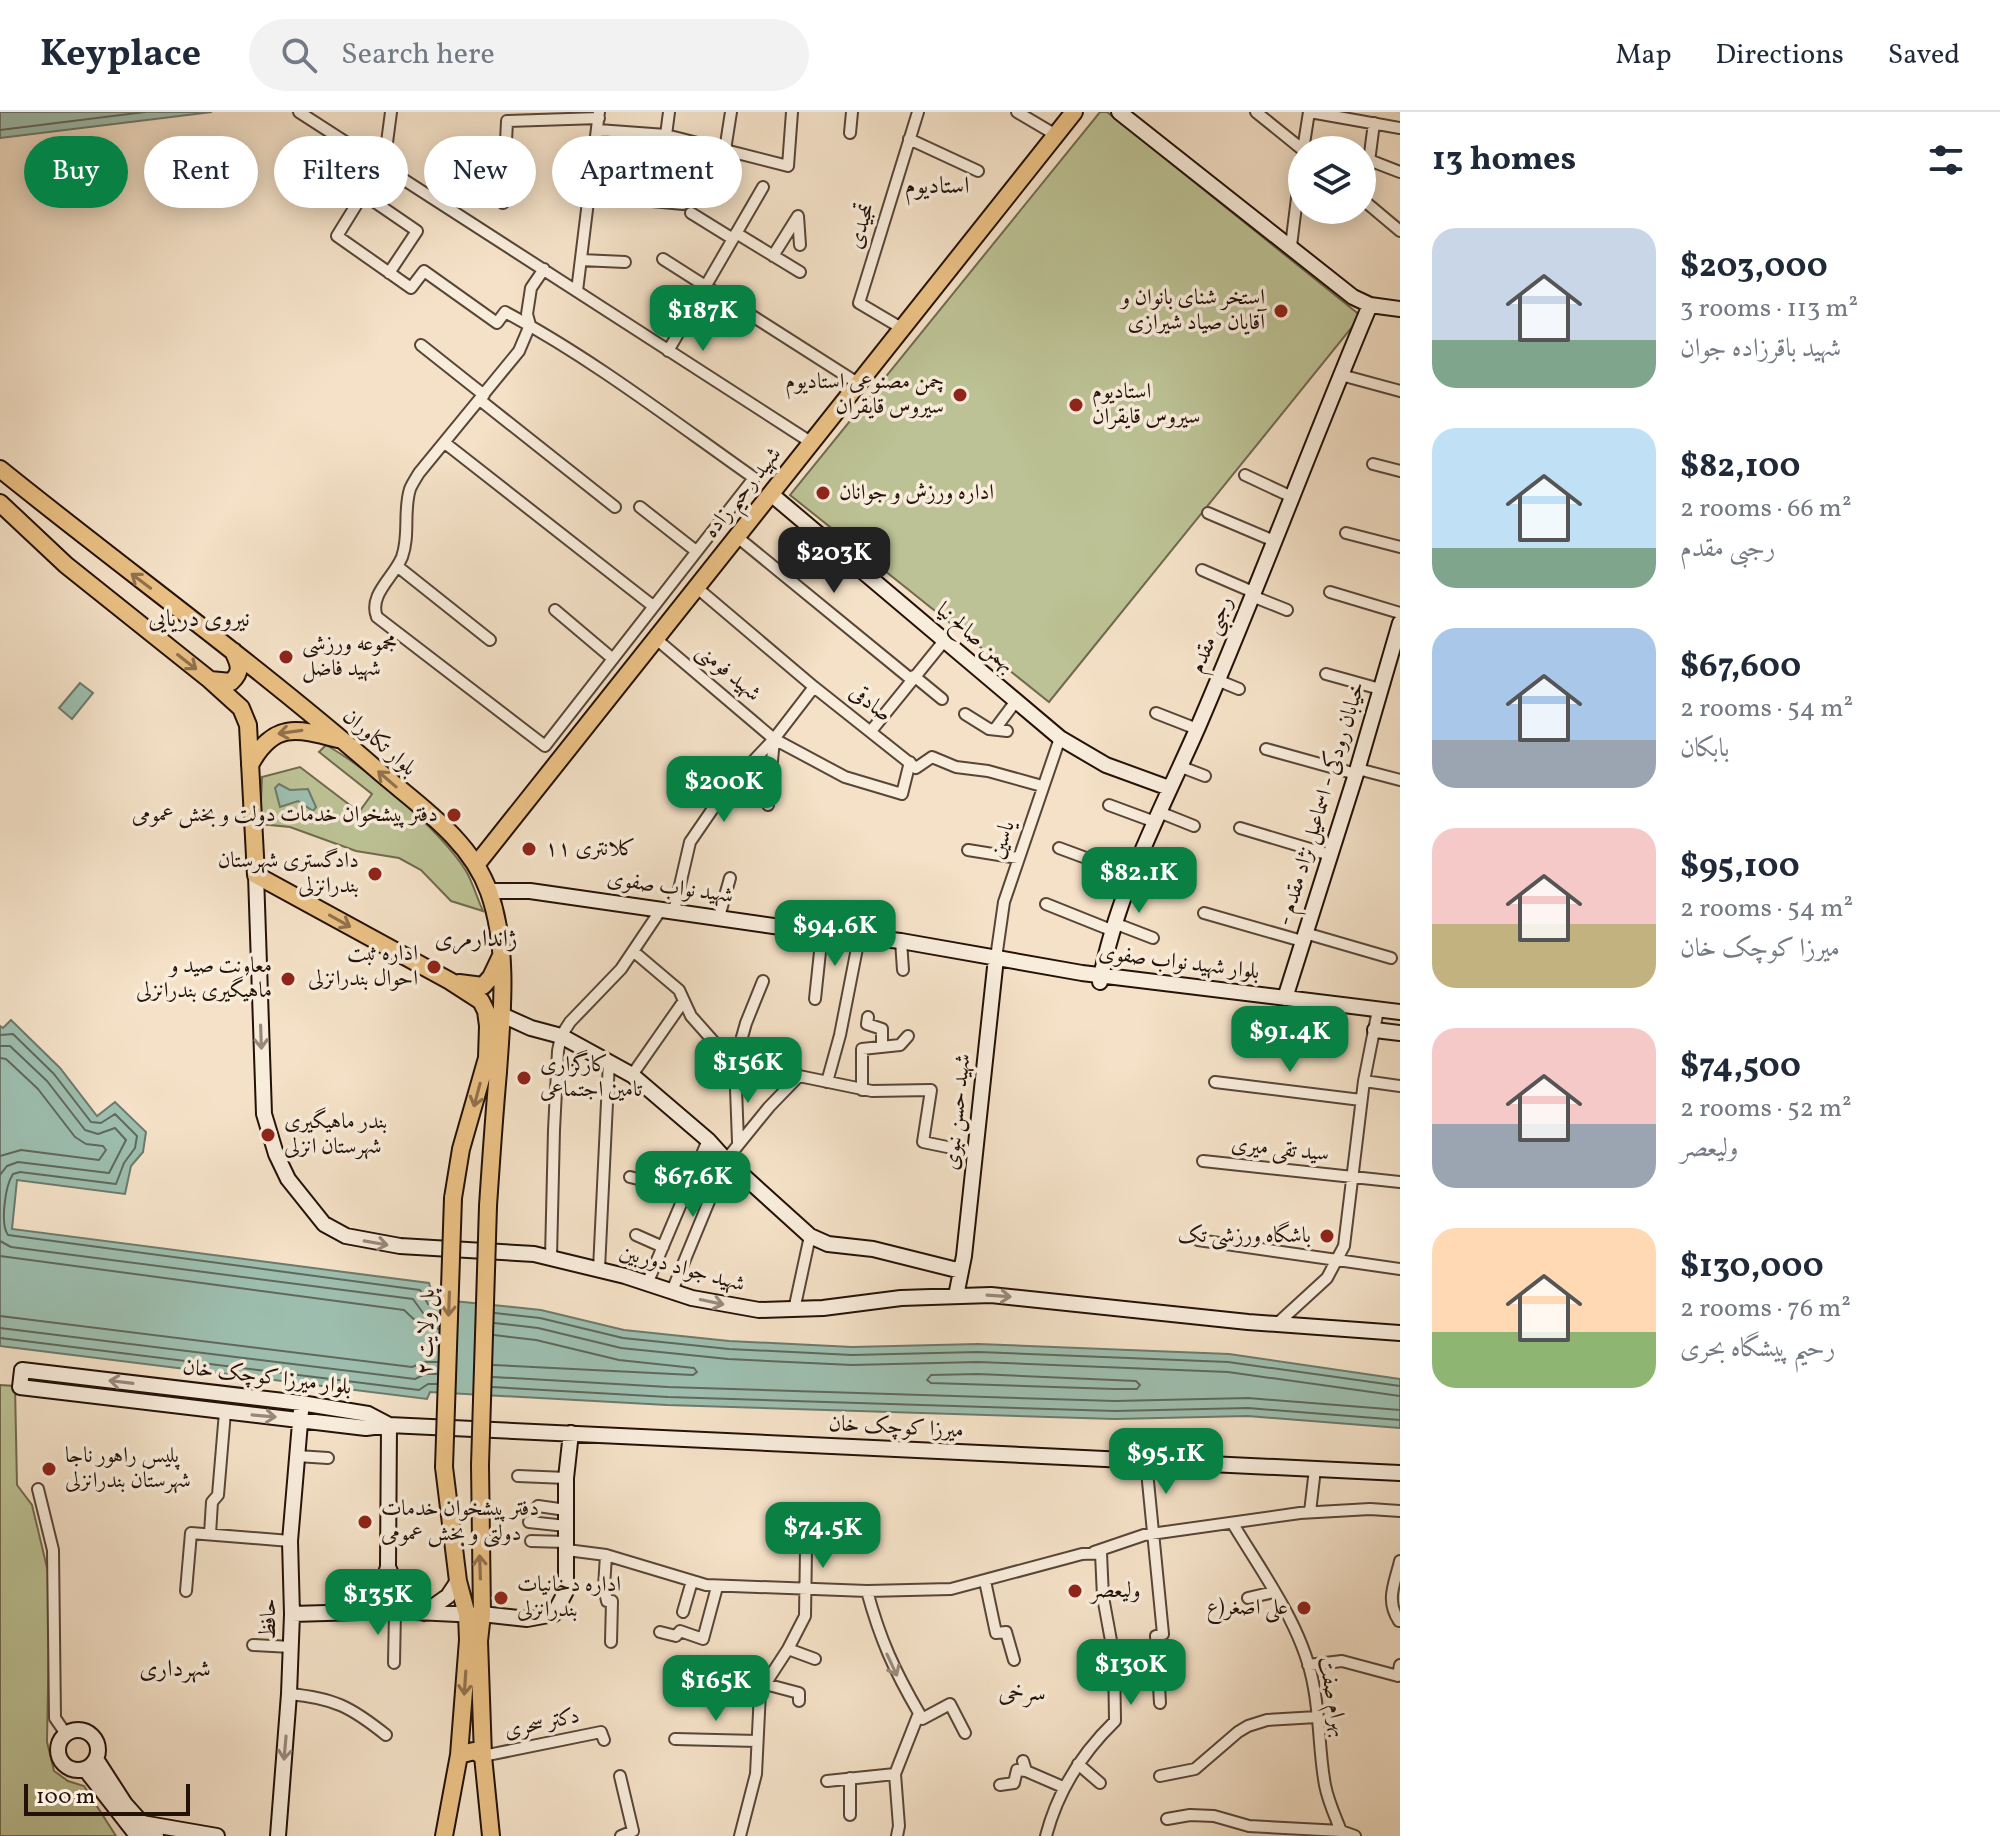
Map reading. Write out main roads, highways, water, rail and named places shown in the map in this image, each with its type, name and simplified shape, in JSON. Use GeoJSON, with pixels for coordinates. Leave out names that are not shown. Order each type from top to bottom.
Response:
{"type":"FeatureCollection","features":[{"type":"Feature","properties":{"kind":"main road","name":"شهید رحیم زاده"},"geometry":{"type":"LineString","coordinates":[[476,865],[1074,112]]}},
{"type":"Feature","properties":{"kind":"main road","name":"بلوار تکاوران"},"geometry":{"type":"LineString","coordinates":[[0,469],[343,741],[454,837],[476,865],[489,891],[503,983],[488,1206],[477,1614]]}},
{"type":"Feature","properties":{"kind":"main road"},"geometry":{"type":"LineString","coordinates":[[0,503],[66,565],[241,708],[248,725],[250,765]]}},
{"type":"Feature","properties":{"kind":"main road"},"geometry":{"type":"LineString","coordinates":[[210,680],[231,682],[238,676],[240,668],[233,651]]}},
{"type":"Feature","properties":{"kind":"main road"},"geometry":{"type":"LineString","coordinates":[[250,765],[261,746],[283,731],[302,730],[343,741]]}},
{"type":"Feature","properties":{"kind":"main road","name":"پل ولایت ۲"},"geometry":{"type":"LineString","coordinates":[[250,765],[256,875],[450,981],[481,1001],[486,1011],[487,1058],[461,1149],[453,1198],[444,1467],[458,1581],[477,1614]]}},
{"type":"Feature","properties":{"kind":"main road"},"geometry":{"type":"LineString","coordinates":[[450,981],[483,986],[501,955]]}},
{"type":"Feature","properties":{"kind":"main road"},"geometry":{"type":"LineString","coordinates":[[444,1836],[459,1755],[468,1640],[477,1614]]}},
{"type":"Feature","properties":{"kind":"main road"},"geometry":{"type":"LineString","coordinates":[[477,1614],[483,1756],[491,1836]]}},
{"type":"Feature","properties":{"kind":"main road"},"geometry":{"type":"LineString","coordinates":[[459,1755],[474,1751],[483,1756]]}},
{"type":"Feature","properties":{"kind":"water"},"geometry":{"type":"Polygon","coordinates":[[[0,112],[212,112],[0,138],[0,112]]]}},
{"type":"Feature","properties":{"kind":"water"},"geometry":{"type":"Polygon","coordinates":[[[80,683],[93,693],[72,719],[59,708],[80,683]]]}},
{"type":"Feature","properties":{"kind":"water"},"geometry":{"type":"Polygon","coordinates":[[[279,784],[290,790],[308,789],[316,807],[313,811],[298,801],[280,807],[275,788],[279,784]]]}},
{"type":"Feature","properties":{"kind":"water"},"geometry":{"type":"Polygon","coordinates":[[[11,1020],[60,1068],[97,1116],[115,1102],[146,1132],[143,1152],[131,1166],[125,1194],[17,1180],[12,1229],[429,1283],[434,1299],[541,1310],[624,1330],[729,1341],[852,1347],[978,1344],[1229,1354],[1400,1379],[1400,1428],[1248,1416],[1115,1419],[667,1405],[430,1392],[427,1399],[0,1346],[0,1026],[3,1028],[11,1020]]]}},
{"type":"Feature","properties":{"kind":"place","name":"استخر شنای بانوان و آقایان صیاد شیرازی"},"geometry":{"type":"Point","coordinates":[1281,311]}},
{"type":"Feature","properties":{"kind":"place","name":"چمن مصنوعی استادیوم سیروس قایقران"},"geometry":{"type":"Point","coordinates":[960,395]}},
{"type":"Feature","properties":{"kind":"place","name":"استادیوم سیروس قایقران"},"geometry":{"type":"Point","coordinates":[1076,405]}},
{"type":"Feature","properties":{"kind":"place","name":"اداره ورزش و جوانان"},"geometry":{"type":"Point","coordinates":[823,493]}},
{"type":"Feature","properties":{"kind":"place","name":"مجموعه ورزشی شهید فاضل"},"geometry":{"type":"Point","coordinates":[286,657]}},
{"type":"Feature","properties":{"kind":"place","name":"دفتر پیشخوان خدمات دولت و بخش عمومی"},"geometry":{"type":"Point","coordinates":[454,815]}},
{"type":"Feature","properties":{"kind":"place","name":"کلانتری ۱۱"},"geometry":{"type":"Point","coordinates":[529,849]}},
{"type":"Feature","properties":{"kind":"place","name":"دادگستری شهرستان بندرانزلی"},"geometry":{"type":"Point","coordinates":[375,874]}},
{"type":"Feature","properties":{"kind":"place","name":"اداره ثبت احوال بندرانزلی"},"geometry":{"type":"Point","coordinates":[434,967]}},
{"type":"Feature","properties":{"kind":"place","name":"معاونت صید و ماهیگیری بندرانزلی"},"geometry":{"type":"Point","coordinates":[288,979]}},
{"type":"Feature","properties":{"kind":"place","name":"کارگزاری تامین اجتماعی"},"geometry":{"type":"Point","coordinates":[524,1078]}},
{"type":"Feature","properties":{"kind":"place","name":"بندر ماهیگیری شهرستان انزلی"},"geometry":{"type":"Point","coordinates":[268,1135]}},
{"type":"Feature","properties":{"kind":"place","name":"باشگاه ورزشی تک"},"geometry":{"type":"Point","coordinates":[1327,1236]}},
{"type":"Feature","properties":{"kind":"place","name":"پلیس راهور ناجا شهرستان بندرانزلی"},"geometry":{"type":"Point","coordinates":[49,1469]}},
{"type":"Feature","properties":{"kind":"place","name":"دفتر پیشخوان خدمات دولتی و بخش عمومی"},"geometry":{"type":"Point","coordinates":[365,1522]}},
{"type":"Feature","properties":{"kind":"place","name":"ولیعصر"},"geometry":{"type":"Point","coordinates":[1075,1591]}},
{"type":"Feature","properties":{"kind":"place","name":"اداره دخانیات بندرانزلی"},"geometry":{"type":"Point","coordinates":[501,1598]}},
{"type":"Feature","properties":{"kind":"place","name":"علی اصغر(ع"},"geometry":{"type":"Point","coordinates":[1304,1608]}},
{"type":"Feature","properties":{"kind":"district","name":"استادیوم"},"geometry":{"type":"Point","coordinates":[937,187]}},
{"type":"Feature","properties":{"kind":"district","name":"نیروی دریایی"},"geometry":{"type":"Point","coordinates":[199,620]}},
{"type":"Feature","properties":{"kind":"district","name":"ژاندارمری"},"geometry":{"type":"Point","coordinates":[476,940]}},
{"type":"Feature","properties":{"kind":"district","name":"شهرداری"},"geometry":{"type":"Point","coordinates":[175,1670]}},
{"type":"Feature","properties":{"kind":"district","name":"سرخی"},"geometry":{"type":"Point","coordinates":[1022,1694]}}]}
